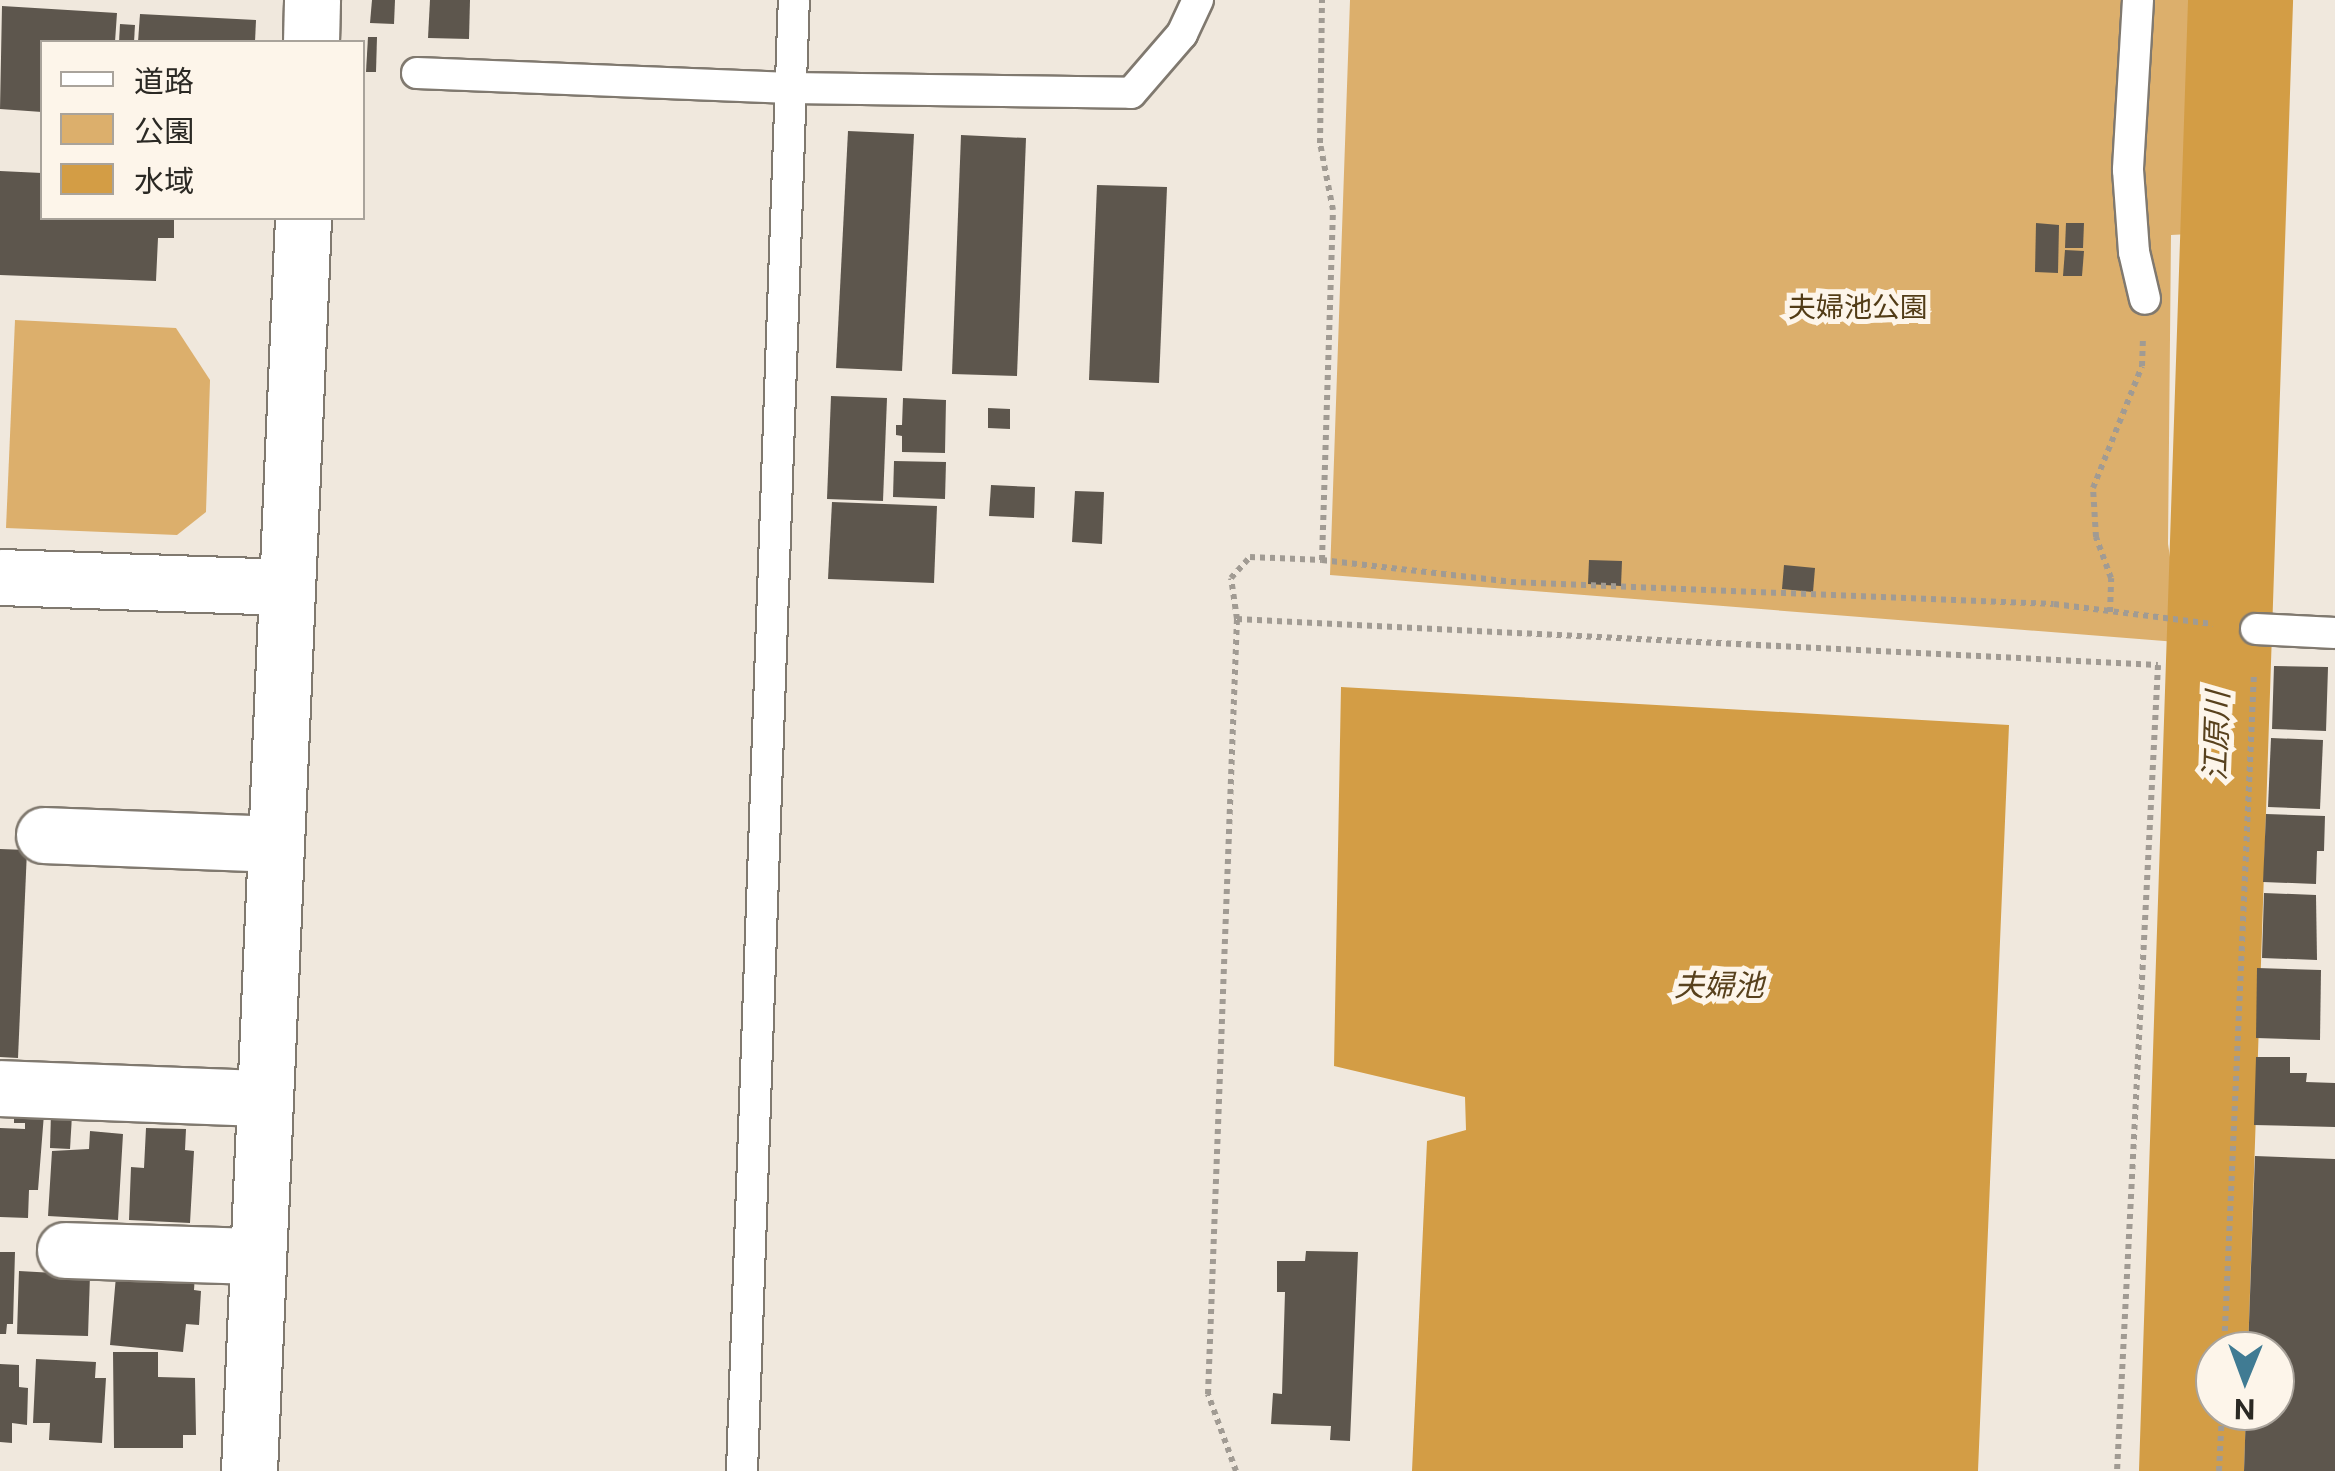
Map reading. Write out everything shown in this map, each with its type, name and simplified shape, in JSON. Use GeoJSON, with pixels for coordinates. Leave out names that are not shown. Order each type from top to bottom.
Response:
{"type":"FeatureCollection","features":[{"type":"Feature","properties":{"kind":"street"},"geometry":{"type":"LineString","coordinates":[[310,40],[312,0]]}},
{"type":"Feature","properties":{"kind":"street"},"geometry":{"type":"LineString","coordinates":[[249,1471],[303,220]]}},
{"type":"Feature","properties":{"kind":"street"},"geometry":{"type":"LineString","coordinates":[[0,578],[287,587]]}},
{"type":"Feature","properties":{"kind":"street"},"geometry":{"type":"LineString","coordinates":[[44,835],[276,844]]}},
{"type":"Feature","properties":{"kind":"street"},"geometry":{"type":"LineString","coordinates":[[0,1088],[265,1098]]}},
{"type":"Feature","properties":{"kind":"street"},"geometry":{"type":"LineString","coordinates":[[65,1250],[258,1256]]}},
{"type":"Feature","properties":{"kind":"lane"},"geometry":{"type":"LineString","coordinates":[[742,1471],[794,0]]}},
{"type":"Feature","properties":{"kind":"lane"},"geometry":{"type":"LineString","coordinates":[[417,73],[791,88],[1131,93],[1182,34],[1198,0]]}},
{"type":"Feature","properties":{"kind":"lane"},"geometry":{"type":"LineString","coordinates":[[2138,0],[2128,170],[2134,252],[2145,300]]}},
{"type":"Feature","properties":{"kind":"lane"},"geometry":{"type":"LineString","coordinates":[[2256,630],[2335,633]]}},
{"type":"Feature","properties":{"kind":"path"},"geometry":{"type":"LineString","coordinates":[[1322,0],[1320,142],[1333,210],[1322,560]]}},
{"type":"Feature","properties":{"kind":"path"},"geometry":{"type":"LineString","coordinates":[[2110,612],[2111,578],[2096,537],[2093,488],[2142,366],[2145,300]]}},
{"type":"Feature","properties":{"kind":"path"},"geometry":{"type":"LineString","coordinates":[[1236,1471],[1208,1394],[1237,619],[1231,578],[1250,557],[1322,560],[1511,582],[2054,604],[2194,624]]}},
{"type":"Feature","properties":{"kind":"path"},"geometry":{"type":"LineString","coordinates":[[1237,619],[2158,665],[2117,1471]]}},
{"type":"Feature","properties":{"kind":"path"},"geometry":{"type":"LineString","coordinates":[[2225,1331],[2256,630]]}},
{"type":"Feature","properties":{"kind":"path"},"geometry":{"type":"LineString","coordinates":[[2219,1471],[2221,1431]]}},
{"type":"Feature","properties":{"kind":"green space","name":"夫婦池公園"},"geometry":{"type":"Polygon","coordinates":[[[1350,0],[2196,0],[2190,234],[2171,235],[2168,544],[2178,610],[2177,642],[1330,575],[1350,0]]]}},
{"type":"Feature","properties":{"kind":"green space"},"geometry":{"type":"Polygon","coordinates":[[[15,320],[176,328],[210,380],[206,512],[177,535],[6,528],[15,320]]]}},
{"type":"Feature","properties":{"kind":"water","name":"夫婦池"},"geometry":{"type":"Polygon","coordinates":[[[1341,687],[2009,725],[1978,1471],[1412,1471],[1427,1141],[1466,1130],[1465,1097],[1334,1066],[1341,687]]]}},
{"type":"Feature","properties":{"kind":"building"},"geometry":{"type":"Polygon","coordinates":[[[372,0],[395,0],[394,24],[370,23],[372,0]]]}},
{"type":"Feature","properties":{"kind":"building"},"geometry":{"type":"Polygon","coordinates":[[[430,0],[470,0],[469,39],[428,38],[430,0]]]}},
{"type":"Feature","properties":{"kind":"building"},"geometry":{"type":"Polygon","coordinates":[[[2,6],[117,13],[115,40],[40,40],[40,112],[0,109],[2,6]]]}},
{"type":"Feature","properties":{"kind":"building"},"geometry":{"type":"Polygon","coordinates":[[[140,14],[256,20],[255,40],[138,40],[140,14]]]}},
{"type":"Feature","properties":{"kind":"building"},"geometry":{"type":"Polygon","coordinates":[[[120,24],[135,25],[134,40],[119,40],[120,24]]]}},
{"type":"Feature","properties":{"kind":"building"},"geometry":{"type":"Polygon","coordinates":[[[368,37],[377,37],[376,72],[366,72],[368,37]]]}},
{"type":"Feature","properties":{"kind":"building"},"geometry":{"type":"Polygon","coordinates":[[[848,131],[914,134],[902,371],[836,368],[848,131]]]}},
{"type":"Feature","properties":{"kind":"building"},"geometry":{"type":"Polygon","coordinates":[[[961,135],[1026,138],[1017,376],[952,374],[961,135]]]}},
{"type":"Feature","properties":{"kind":"building"},"geometry":{"type":"Polygon","coordinates":[[[0,171],[40,173],[40,220],[174,220],[174,238],[158,238],[156,281],[0,275],[0,171]]]}},
{"type":"Feature","properties":{"kind":"building"},"geometry":{"type":"Polygon","coordinates":[[[1097,185],[1167,187],[1159,383],[1089,380],[1097,185]]]}},
{"type":"Feature","properties":{"kind":"building"},"geometry":{"type":"Polygon","coordinates":[[[2036,223],[2059,225],[2058,273],[2035,272],[2036,223]]]}},
{"type":"Feature","properties":{"kind":"building"},"geometry":{"type":"Polygon","coordinates":[[[2066,223],[2084,223],[2083,248],[2065,248],[2066,223]]]}},
{"type":"Feature","properties":{"kind":"building"},"geometry":{"type":"Polygon","coordinates":[[[2065,250],[2084,251],[2082,276],[2063,276],[2065,250]]]}},
{"type":"Feature","properties":{"kind":"building"},"geometry":{"type":"Polygon","coordinates":[[[831,396],[887,398],[883,501],[827,499],[831,396]]]}},
{"type":"Feature","properties":{"kind":"building"},"geometry":{"type":"Polygon","coordinates":[[[903,398],[946,400],[945,453],[902,452],[902,436],[896,435],[896,425],[902,425],[903,398]]]}},
{"type":"Feature","properties":{"kind":"building"},"geometry":{"type":"Polygon","coordinates":[[[988,408],[1010,409],[1010,429],[988,428],[988,408]]]}},
{"type":"Feature","properties":{"kind":"building"},"geometry":{"type":"Polygon","coordinates":[[[894,461],[946,462],[945,499],[893,497],[894,461]]]}},
{"type":"Feature","properties":{"kind":"building"},"geometry":{"type":"Polygon","coordinates":[[[991,485],[1035,487],[1034,518],[989,516],[991,485]]]}},
{"type":"Feature","properties":{"kind":"building"},"geometry":{"type":"Polygon","coordinates":[[[1075,491],[1104,492],[1102,544],[1072,542],[1075,491]]]}},
{"type":"Feature","properties":{"kind":"building"},"geometry":{"type":"Polygon","coordinates":[[[832,502],[937,506],[934,583],[828,579],[832,502]]]}},
{"type":"Feature","properties":{"kind":"building"},"geometry":{"type":"Polygon","coordinates":[[[1589,560],[1622,561],[1621,586],[1588,584],[1589,560]]]}},
{"type":"Feature","properties":{"kind":"building"},"geometry":{"type":"Polygon","coordinates":[[[1784,565],[1815,568],[1813,592],[1782,589],[1784,565]]]}},
{"type":"Feature","properties":{"kind":"building"},"geometry":{"type":"Polygon","coordinates":[[[2274,666],[2328,667],[2326,731],[2272,729],[2274,666]]]}},
{"type":"Feature","properties":{"kind":"building"},"geometry":{"type":"Polygon","coordinates":[[[2271,738],[2323,740],[2320,809],[2268,807],[2271,738]]]}},
{"type":"Feature","properties":{"kind":"building"},"geometry":{"type":"Polygon","coordinates":[[[2266,814],[2325,816],[2324,851],[2317,851],[2316,884],[2263,882],[2266,814]]]}},
{"type":"Feature","properties":{"kind":"building"},"geometry":{"type":"Polygon","coordinates":[[[0,849],[27,850],[18,1058],[0,1057],[0,849]]]}},
{"type":"Feature","properties":{"kind":"building"},"geometry":{"type":"Polygon","coordinates":[[[2264,893],[2316,895],[2317,960],[2262,958],[2264,893]]]}},
{"type":"Feature","properties":{"kind":"building"},"geometry":{"type":"Polygon","coordinates":[[[2257,968],[2321,970],[2320,1040],[2256,1038],[2257,968]]]}},
{"type":"Feature","properties":{"kind":"building"},"geometry":{"type":"Polygon","coordinates":[[[2256,1057],[2290,1057],[2290,1073],[2307,1073],[2306,1082],[2335,1083],[2335,1127],[2254,1125],[2256,1057]]]}},
{"type":"Feature","properties":{"kind":"building"},"geometry":{"type":"Polygon","coordinates":[[[51,1113],[72,1115],[70,1149],[50,1148],[51,1113]]]}},
{"type":"Feature","properties":{"kind":"building"},"geometry":{"type":"Polygon","coordinates":[[[14,1114],[44,1114],[38,1190],[29,1190],[28,1218],[0,1217],[0,1128],[25,1129],[25,1123],[14,1123],[14,1114]]]}},
{"type":"Feature","properties":{"kind":"building"},"geometry":{"type":"Polygon","coordinates":[[[146,1128],[186,1129],[185,1150],[194,1151],[190,1223],[129,1220],[131,1167],[144,1168],[146,1128]]]}},
{"type":"Feature","properties":{"kind":"building"},"geometry":{"type":"Polygon","coordinates":[[[90,1131],[123,1134],[118,1220],[48,1216],[52,1151],[89,1149],[90,1131]]]}},
{"type":"Feature","properties":{"kind":"building"},"geometry":{"type":"Polygon","coordinates":[[[2255,1156],[2335,1159],[2335,1471],[2244,1471],[2245,1431],[2295,1431],[2295,1331],[2249,1331],[2255,1156]]]}},
{"type":"Feature","properties":{"kind":"building"},"geometry":{"type":"Polygon","coordinates":[[[1306,1251],[1358,1252],[1350,1441],[1330,1440],[1331,1426],[1271,1424],[1273,1393],[1282,1394],[1285,1292],[1277,1292],[1277,1261],[1305,1261],[1306,1251]]]}},
{"type":"Feature","properties":{"kind":"building"},"geometry":{"type":"Polygon","coordinates":[[[0,1252],[15,1252],[13,1324],[7,1324],[6,1334],[0,1334],[0,1252]]]}},
{"type":"Feature","properties":{"kind":"building"},"geometry":{"type":"Polygon","coordinates":[[[19,1271],[90,1275],[88,1336],[17,1334],[19,1271]]]}},
{"type":"Feature","properties":{"kind":"building"},"geometry":{"type":"Polygon","coordinates":[[[195,1275],[194,1290],[201,1291],[199,1325],[186,1324],[183,1352],[110,1345],[116,1276],[195,1275]]]}},
{"type":"Feature","properties":{"kind":"building"},"geometry":{"type":"Polygon","coordinates":[[[113,1352],[158,1352],[158,1377],[195,1378],[196,1435],[183,1435],[183,1448],[114,1448],[113,1352]]]}},
{"type":"Feature","properties":{"kind":"building"},"geometry":{"type":"Polygon","coordinates":[[[36,1359],[96,1362],[95,1378],[106,1378],[102,1443],[49,1440],[50,1423],[33,1423],[36,1359]]]}},
{"type":"Feature","properties":{"kind":"building"},"geometry":{"type":"Polygon","coordinates":[[[0,1364],[19,1365],[19,1387],[28,1388],[27,1425],[12,1423],[12,1443],[0,1442],[0,1364]]]}},
{"type":"Feature","properties":{"kind":"waterway","name":"江原川"},"geometry":{"type":"LineString","coordinates":[[2191,1471],[2240,0]]}}]}
